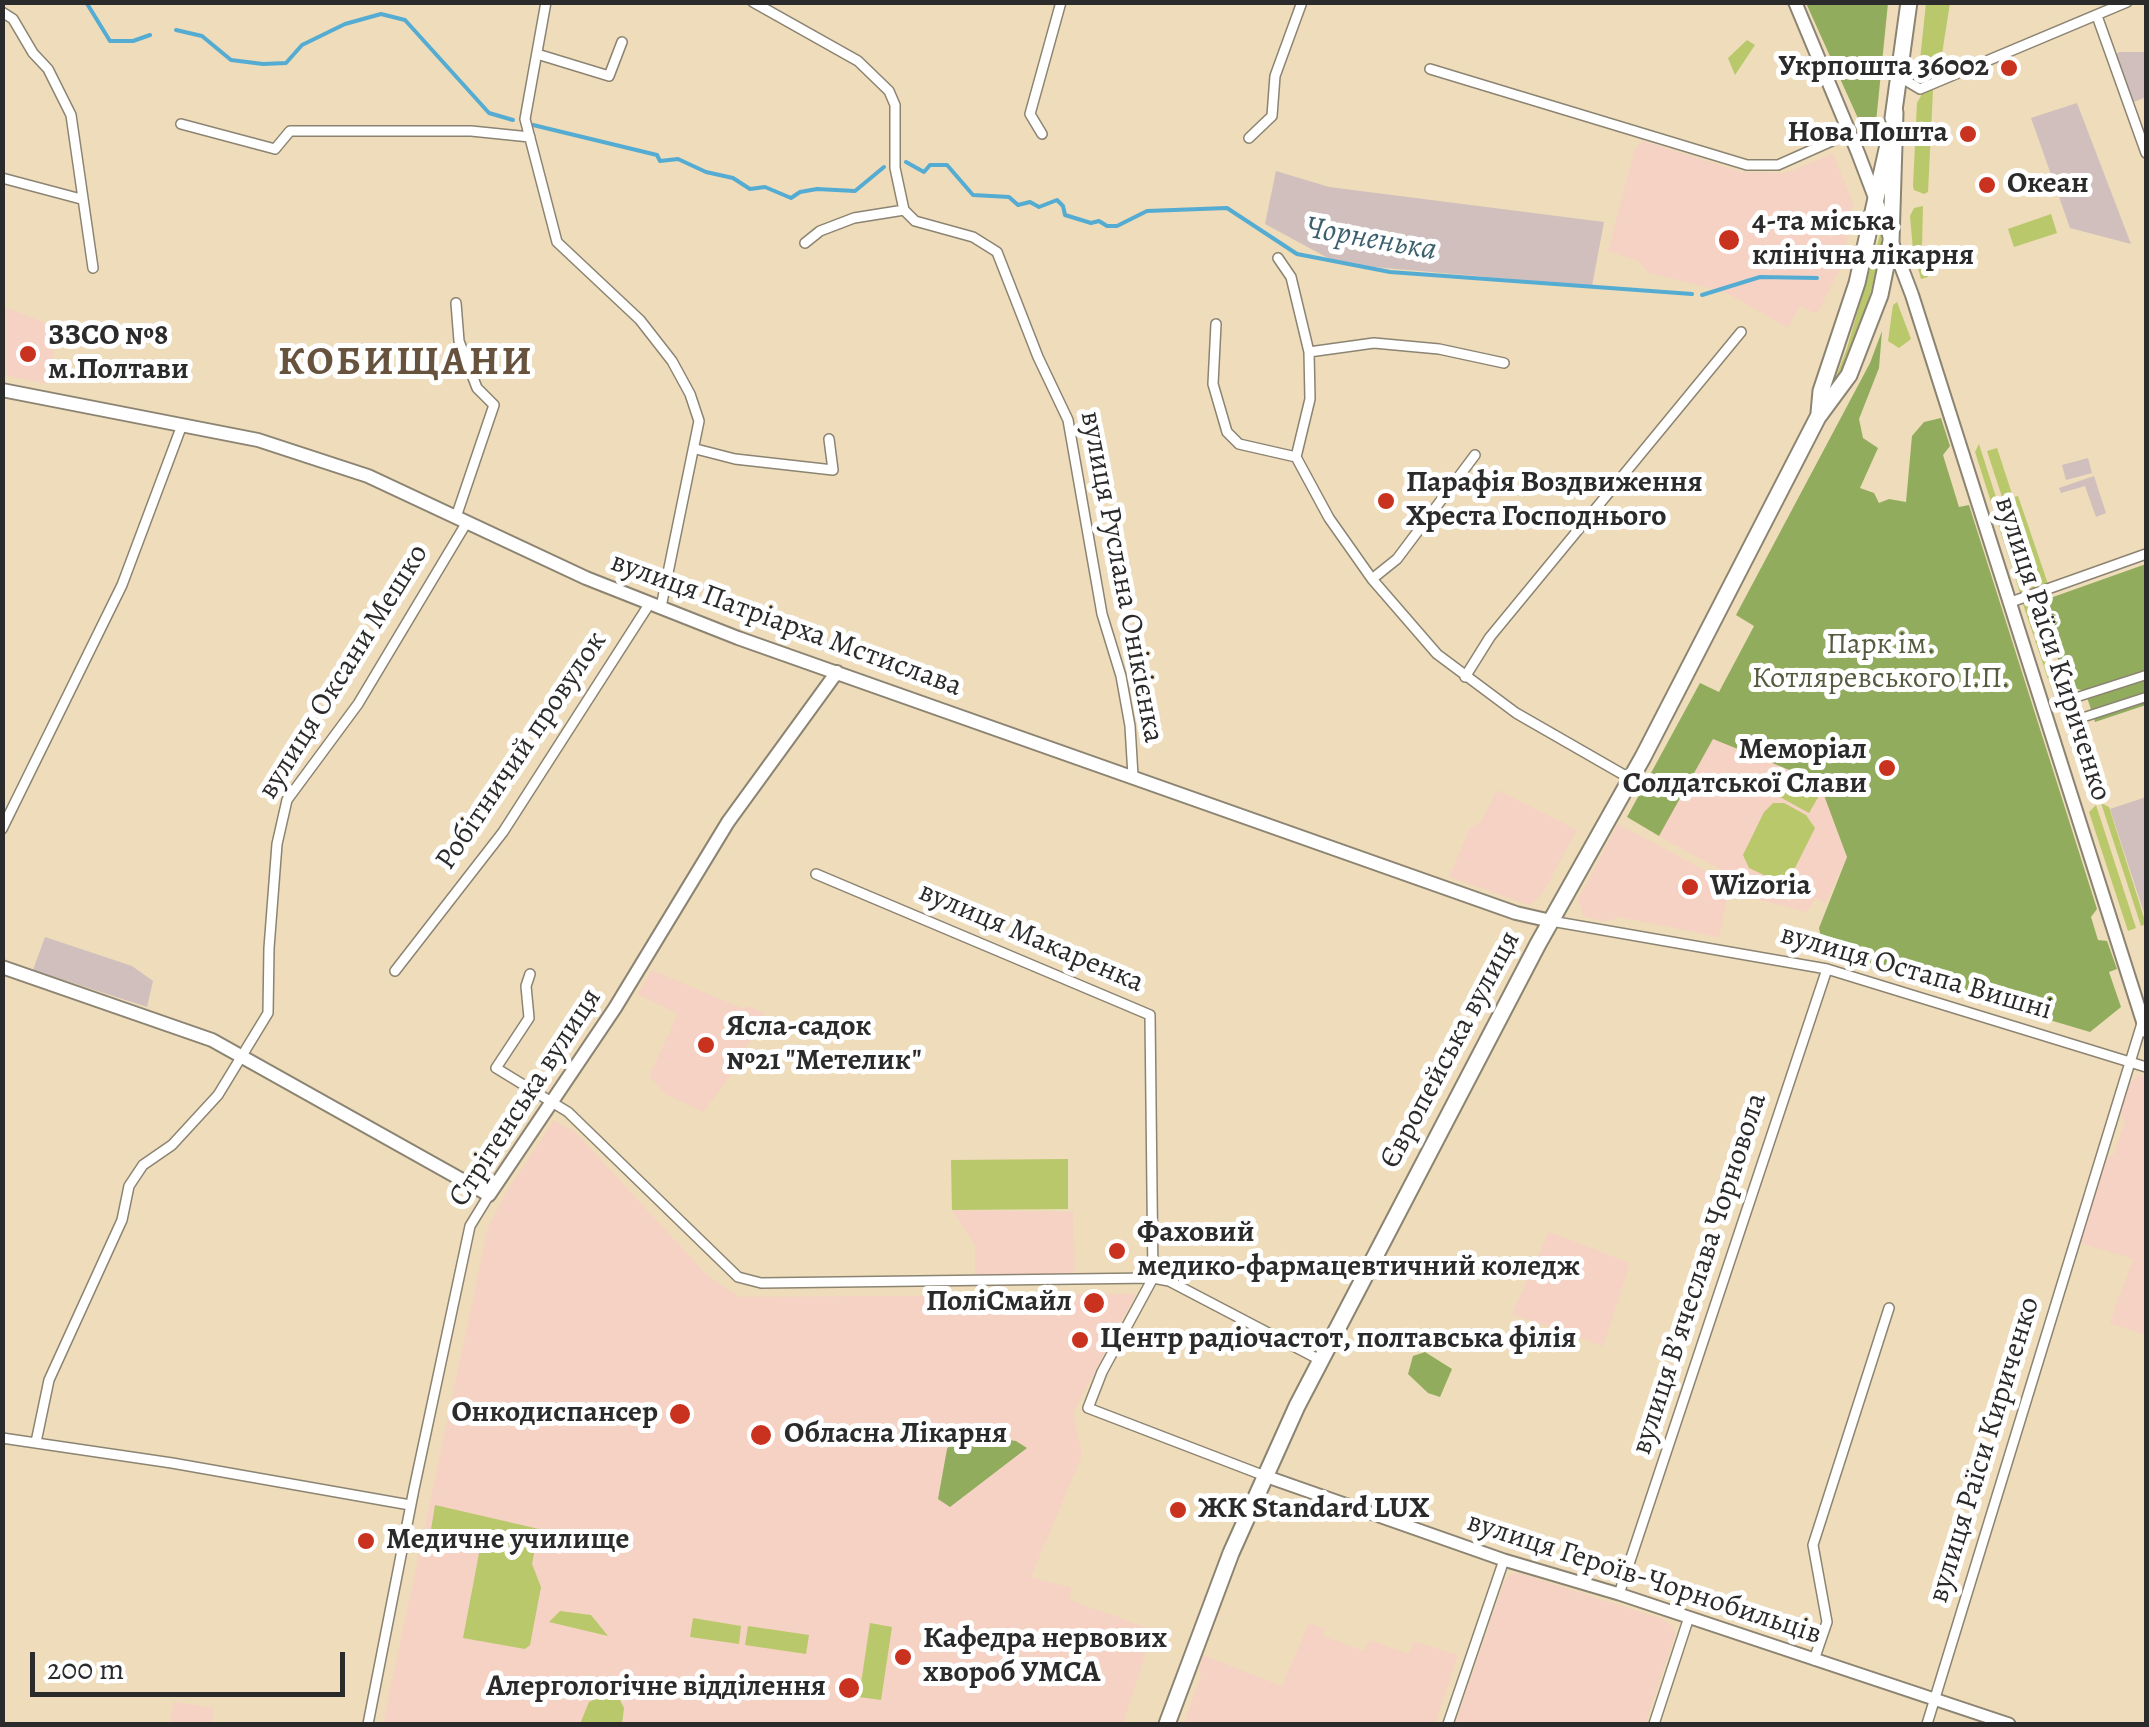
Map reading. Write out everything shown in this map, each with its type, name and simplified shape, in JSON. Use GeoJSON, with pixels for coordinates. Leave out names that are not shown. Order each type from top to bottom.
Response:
{"type":"FeatureCollection","features":[{"type":"Feature","properties":{"kind":"main road","name":"вулиця Раїси Кириченко"},"geometry":{"type":"LineString","coordinates":[[1795,2],[1850,132],[1912,296],[2145,1024]]}},
{"type":"Feature","properties":{"kind":"main road","name":"Європейська вулиця"},"geometry":{"type":"LineString","coordinates":[[1818,417],[1821,391],[1857,282],[1877,201],[1900,77],[1909,2]]}},
{"type":"Feature","properties":{"kind":"main road","name":"Європейська вулиця"},"geometry":{"type":"LineString","coordinates":[[1167,1724],[1232,1553],[1320,1360],[1818,417],[1849,375],[1869,330],[1891,240],[1894,112]]}},
{"type":"Feature","properties":{"kind":"main road","name":"вулиця Патріарха Мстислава"},"geometry":{"type":"LineString","coordinates":[[2,390],[258,440],[368,476],[586,578],[655,605],[1516,913],[1551,920]]}},
{"type":"Feature","properties":{"kind":"main road","name":"Стрітенська вулиця"},"geometry":{"type":"LineString","coordinates":[[490,1196],[615,1008],[728,822],[837,672]]}},
{"type":"Feature","properties":{"kind":"main road"},"geometry":{"type":"LineString","coordinates":[[2,967],[212,1040],[490,1196]]}},
{"type":"Feature","properties":{"kind":"street","name":"Робітничий провулок"},"geometry":{"type":"LineString","coordinates":[[395,972],[504,832],[655,605],[696,450],[699,421],[672,361],[640,320],[556,242],[525,119],[546,2]]}},
{"type":"Feature","properties":{"kind":"street"},"geometry":{"type":"LineString","coordinates":[[753,2],[858,60],[889,91],[895,105],[895,168],[904,210],[854,218],[820,231],[805,243]]}},
{"type":"Feature","properties":{"kind":"street"},"geometry":{"type":"LineString","coordinates":[[1042,134],[1030,114],[1061,2]]}},
{"type":"Feature","properties":{"kind":"street"},"geometry":{"type":"LineString","coordinates":[[1248,138],[1272,116],[1275,76],[1302,2]]}},
{"type":"Feature","properties":{"kind":"street"},"geometry":{"type":"LineString","coordinates":[[1900,77],[1920,89],[2127,2]]}},
{"type":"Feature","properties":{"kind":"street"},"geometry":{"type":"LineString","coordinates":[[2,12],[14,19],[33,53],[48,69],[71,116],[93,268]]}},
{"type":"Feature","properties":{"kind":"street"},"geometry":{"type":"LineString","coordinates":[[2097,16],[2146,154]]}},
{"type":"Feature","properties":{"kind":"street"},"geometry":{"type":"LineString","coordinates":[[537,54],[609,76],[622,42]]}},
{"type":"Feature","properties":{"kind":"street"},"geometry":{"type":"LineString","coordinates":[[1430,68],[1747,164],[1778,165],[1850,132]]}},
{"type":"Feature","properties":{"kind":"street"},"geometry":{"type":"LineString","coordinates":[[181,124],[276,149],[290,130],[471,131],[530,136]]}},
{"type":"Feature","properties":{"kind":"street"},"geometry":{"type":"LineString","coordinates":[[2,178],[81,199]]}},
{"type":"Feature","properties":{"kind":"street","name":"вулиця Руслана Онікієнка"},"geometry":{"type":"LineString","coordinates":[[904,210],[915,221],[973,237],[997,252],[1038,357],[1065,410],[1102,614],[1127,710],[1132,776]]}},
{"type":"Feature","properties":{"kind":"street"},"geometry":{"type":"LineString","coordinates":[[1278,258],[1291,277],[1309,352],[1310,399],[1296,457],[1329,518],[1372,579],[1437,654],[1516,713],[1630,779]]}},
{"type":"Feature","properties":{"kind":"street","name":"вулиця Оксани Мешко"},"geometry":{"type":"LineString","coordinates":[[36,1442],[49,1380],[122,1220],[129,1186],[143,1165],[172,1145],[218,1095],[268,1013],[277,844],[287,800],[358,704],[462,520],[494,405],[477,388],[458,341],[456,303]]}},
{"type":"Feature","properties":{"kind":"street"},"geometry":{"type":"LineString","coordinates":[[1216,324],[1213,384],[1226,432],[1239,444],[1296,457]]}},
{"type":"Feature","properties":{"kind":"street"},"geometry":{"type":"LineString","coordinates":[[1465,677],[1490,636],[1741,332]]}},
{"type":"Feature","properties":{"kind":"street"},"geometry":{"type":"LineString","coordinates":[[1309,352],[1374,342],[1439,349],[1504,363]]}},
{"type":"Feature","properties":{"kind":"street"},"geometry":{"type":"LineString","coordinates":[[2,829],[122,586],[182,425]]}},
{"type":"Feature","properties":{"kind":"street"},"geometry":{"type":"LineString","coordinates":[[696,450],[735,459],[833,470],[829,439]]}},
{"type":"Feature","properties":{"kind":"street"},"geometry":{"type":"LineString","coordinates":[[1372,579],[1397,559],[1475,456]]}},
{"type":"Feature","properties":{"kind":"street"},"geometry":{"type":"LineString","coordinates":[[2010,602],[2146,554]]}},
{"type":"Feature","properties":{"kind":"street"},"geometry":{"type":"LineString","coordinates":[[2065,702],[2146,675]]}},
{"type":"Feature","properties":{"kind":"street"},"geometry":{"type":"LineString","coordinates":[[2072,721],[2146,696]]}},
{"type":"Feature","properties":{"kind":"street","name":"вулиця Макаренка"},"geometry":{"type":"LineString","coordinates":[[816,874],[1150,1015],[1153,1278]]}},
{"type":"Feature","properties":{"kind":"street","name":"вулиця Остапа Вишні"},"geometry":{"type":"LineString","coordinates":[[1551,920],[1827,969],[2146,1067]]}},
{"type":"Feature","properties":{"kind":"street","name":"вулиця Вʼячеслава Чорновола"},"geometry":{"type":"LineString","coordinates":[[1619,1594],[1827,969]]}},
{"type":"Feature","properties":{"kind":"street"},"geometry":{"type":"LineString","coordinates":[[530,974],[526,986],[529,1018],[496,1068],[568,1112],[738,1278],[1153,1278],[1168,1281],[1320,1360]]}},
{"type":"Feature","properties":{"kind":"street","name":"вулиця Раїси Кириченко"},"geometry":{"type":"LineString","coordinates":[[1927,1724],[2130,1062],[2145,1024]]}},
{"type":"Feature","properties":{"kind":"street","name":"Стрітенська вулиця"},"geometry":{"type":"LineString","coordinates":[[368,1724],[470,1226],[490,1196]]}},
{"type":"Feature","properties":{"kind":"street"},"geometry":{"type":"LineString","coordinates":[[1153,1278],[1102,1372],[1088,1408],[1266,1476]]}},
{"type":"Feature","properties":{"kind":"street"},"geometry":{"type":"LineString","coordinates":[[1814,1660],[1827,1622],[1812,1545],[1889,1308]]}},
{"type":"Feature","properties":{"kind":"street"},"geometry":{"type":"LineString","coordinates":[[2,1438],[172,1463],[410,1506]]}},
{"type":"Feature","properties":{"kind":"street","name":"вулиця Героїв-Чорнобильців"},"geometry":{"type":"LineString","coordinates":[[1266,1476],[1504,1560],[1619,1594],[2009,1724]]}},
{"type":"Feature","properties":{"kind":"street"},"geometry":{"type":"LineString","coordinates":[[1448,1724],[1504,1560]]}},
{"type":"Feature","properties":{"kind":"street"},"geometry":{"type":"LineString","coordinates":[[1654,1724],[1689,1617]]}},
{"type":"Feature","properties":{"kind":"shaded area"},"geometry":{"type":"Polygon","coordinates":[[[2146,52],[2146,97],[2134,102],[2114,54],[2146,52]]]}},
{"type":"Feature","properties":{"kind":"shaded area"},"geometry":{"type":"Polygon","coordinates":[[[2077,103],[2131,244],[2070,228],[2031,118],[2077,103]]]}},
{"type":"Feature","properties":{"kind":"shaded area","name":"4-та міська клінічна лікарня"},"geometry":{"type":"Polygon","coordinates":[[[1644,141],[1742,172],[1785,173],[1833,154],[1853,204],[1843,262],[1817,314],[1800,306],[1788,328],[1725,292],[1649,273],[1638,261],[1608,251],[1635,148],[1644,141]]]}},
{"type":"Feature","properties":{"kind":"shaded area"},"geometry":{"type":"Polygon","coordinates":[[[1276,171],[1329,187],[1604,222],[1592,286],[1339,264],[1265,224],[1276,171]]]}},
{"type":"Feature","properties":{"kind":"shaded area","name":"ЗЗСО №8 м.Полтави"},"geometry":{"type":"Polygon","coordinates":[[[2,306],[58,328],[48,384],[3,375],[2,306]]]}},
{"type":"Feature","properties":{"kind":"shaded area"},"geometry":{"type":"Polygon","coordinates":[[[2088,458],[2092,473],[2066,480],[2062,465],[2088,458]]]}},
{"type":"Feature","properties":{"kind":"shaded area"},"geometry":{"type":"Polygon","coordinates":[[[2094,476],[2106,513],[2096,517],[2085,486],[2061,493],[2059,488],[2094,476]]]}},
{"type":"Feature","properties":{"kind":"shaded area"},"geometry":{"type":"Polygon","coordinates":[[[1712,739],[1819,782],[1847,857],[1826,903],[1815,898],[1807,912],[1745,896],[1747,884],[1659,836],[1712,739]]]}},
{"type":"Feature","properties":{"kind":"shaded area"},"geometry":{"type":"Polygon","coordinates":[[[1497,790],[1577,830],[1542,894],[1532,903],[1449,877],[1470,828],[1482,821],[1497,790]]]}},
{"type":"Feature","properties":{"kind":"shaded area"},"geometry":{"type":"Polygon","coordinates":[[[2146,797],[2146,919],[2110,809],[2146,797]]]}},
{"type":"Feature","properties":{"kind":"shaded area"},"geometry":{"type":"Polygon","coordinates":[[[1618,824],[1730,884],[1719,937],[1619,917],[1605,922],[1583,916],[1578,899],[1618,824]]]}},
{"type":"Feature","properties":{"kind":"shaded area"},"geometry":{"type":"Polygon","coordinates":[[[45,937],[132,966],[153,981],[147,1007],[33,970],[45,937]]]}},
{"type":"Feature","properties":{"kind":"shaded area","name":"Ясла-садок №21 \"Метелик\""},"geometry":{"type":"Polygon","coordinates":[[[652,970],[743,1009],[748,1006],[765,1013],[731,1075],[703,1112],[664,1093],[649,1076],[678,1014],[637,994],[652,970]]]}},
{"type":"Feature","properties":{"kind":"shaded area"},"geometry":{"type":"Polygon","coordinates":[[[2140,1074],[2146,1077],[2146,1335],[2110,1323],[2133,1259],[2080,1243],[2106,1158],[2113,1155],[2125,1122],[2120,1114],[2129,1084],[2140,1074]]]}},
{"type":"Feature","properties":{"kind":"shaded area","name":"Обласна Лікарня"},"geometry":{"type":"Polygon","coordinates":[[[554,1120],[575,1132],[707,1275],[739,1297],[1136,1294],[1073,1413],[1082,1455],[1031,1577],[1071,1588],[1070,1600],[1153,1630],[1123,1724],[383,1724],[488,1228],[506,1192],[554,1120]]]}},
{"type":"Feature","properties":{"kind":"shaded area"},"geometry":{"type":"Polygon","coordinates":[[[952,1210],[1073,1212],[1075,1280],[975,1281],[975,1245],[952,1210]]]}},
{"type":"Feature","properties":{"kind":"shaded area"},"geometry":{"type":"Polygon","coordinates":[[[1549,1232],[1630,1263],[1603,1346],[1512,1314],[1549,1232]]]}},
{"type":"Feature","properties":{"kind":"shaded area"},"geometry":{"type":"Polygon","coordinates":[[[1519,1573],[1662,1619],[1673,1627],[1675,1634],[1645,1724],[1455,1724],[1504,1582],[1509,1575],[1519,1573]]]}},
{"type":"Feature","properties":{"kind":"shaded area"},"geometry":{"type":"Polygon","coordinates":[[[1309,1623],[1325,1629],[1323,1636],[1364,1651],[1369,1640],[1409,1654],[1416,1642],[1458,1655],[1435,1724],[1184,1724],[1201,1675],[1203,1655],[1282,1686],[1309,1623]]]}},
{"type":"Feature","properties":{"kind":"shaded area"},"geometry":{"type":"Polygon","coordinates":[[[174,1702],[214,1708],[211,1724],[170,1724],[174,1702]]]}},
{"type":"Feature","properties":{"kind":"green space"},"geometry":{"type":"Polygon","coordinates":[[[1806,3],[1888,3],[1876,122],[1861,125],[1806,3]]]}},
{"type":"Feature","properties":{"kind":"green space"},"geometry":{"type":"Polygon","coordinates":[[[1926,3],[1950,3],[1939,73],[1919,69],[1926,3]]]}},
{"type":"Feature","properties":{"kind":"green space"},"geometry":{"type":"Polygon","coordinates":[[[1747,40],[1755,45],[1735,75],[1728,58],[1747,40]]]}},
{"type":"Feature","properties":{"kind":"green space"},"geometry":{"type":"Polygon","coordinates":[[[1933,90],[1928,192],[1924,194],[1913,186],[1917,103],[1922,94],[1933,90]]]}},
{"type":"Feature","properties":{"kind":"green space"},"geometry":{"type":"Polygon","coordinates":[[[1923,206],[1922,246],[1928,277],[1921,279],[1910,216],[1914,208],[1923,206]]]}},
{"type":"Feature","properties":{"kind":"green space"},"geometry":{"type":"Polygon","coordinates":[[[2051,214],[2057,233],[2014,247],[2008,229],[2051,214]]]}},
{"type":"Feature","properties":{"kind":"green space"},"geometry":{"type":"Polygon","coordinates":[[[1882,228],[1880,257],[1861,327],[1844,372],[1828,398],[1847,348],[1882,228]]]}},
{"type":"Feature","properties":{"kind":"green space"},"geometry":{"type":"Polygon","coordinates":[[[1897,302],[1911,339],[1899,348],[1888,341],[1893,305],[1897,302]]]}},
{"type":"Feature","properties":{"kind":"green space","name":"Парк ім. Котляревського І.П."},"geometry":{"type":"Polygon","coordinates":[[[1882,331],[1879,368],[1859,419],[1863,438],[1878,448],[1860,488],[1874,493],[1879,503],[1889,499],[1906,502],[1912,436],[1924,422],[1941,418],[1950,446],[1943,455],[1959,507],[1969,505],[2097,909],[2091,917],[2098,940],[2107,941],[2117,969],[2109,972],[2121,1007],[2090,1032],[1824,953],[1819,928],[1847,857],[1819,782],[1713,739],[1659,836],[1627,817],[1700,683],[1719,692],[1754,626],[1736,615],[1870,363],[1882,331]]]}},
{"type":"Feature","properties":{"kind":"green space"},"geometry":{"type":"Polygon","coordinates":[[[1979,444],[2026,591],[2020,593],[1975,452],[1979,444]]]}},
{"type":"Feature","properties":{"kind":"green space"},"geometry":{"type":"Polygon","coordinates":[[[1997,448],[2048,584],[2032,589],[1987,451],[1997,448]]]}},
{"type":"Feature","properties":{"kind":"green space"},"geometry":{"type":"Polygon","coordinates":[[[2146,564],[2146,705],[2095,722],[2085,691],[2067,686],[2039,602],[2146,564]]]}},
{"type":"Feature","properties":{"kind":"green space"},"geometry":{"type":"Polygon","coordinates":[[[2029,602],[2062,704],[2057,706],[2023,604],[2029,602]]]}},
{"type":"Feature","properties":{"kind":"green space"},"geometry":{"type":"Polygon","coordinates":[[[1788,777],[1820,794],[1809,813],[1778,796],[1788,777]]]}},
{"type":"Feature","properties":{"kind":"green space"},"geometry":{"type":"Polygon","coordinates":[[[1773,803],[1784,803],[1806,815],[1815,828],[1791,876],[1779,882],[1749,868],[1743,855],[1764,812],[1773,803]]]}},
{"type":"Feature","properties":{"kind":"green space"},"geometry":{"type":"Polygon","coordinates":[[[2101,803],[2109,807],[2146,924],[2141,926],[2101,803]]]}},
{"type":"Feature","properties":{"kind":"green space"},"geometry":{"type":"Polygon","coordinates":[[[2096,805],[2136,928],[2128,931],[2089,812],[2096,805]]]}},
{"type":"Feature","properties":{"kind":"green space"},"geometry":{"type":"Polygon","coordinates":[[[1068,1159],[1068,1209],[952,1210],[951,1160],[1068,1159]]]}},
{"type":"Feature","properties":{"kind":"green space"},"geometry":{"type":"Polygon","coordinates":[[[1425,1352],[1452,1369],[1440,1397],[1428,1393],[1408,1374],[1413,1356],[1425,1352]]]}},
{"type":"Feature","properties":{"kind":"green space"},"geometry":{"type":"Polygon","coordinates":[[[958,1433],[1016,1441],[1027,1448],[950,1507],[938,1499],[947,1449],[958,1433]]]}},
{"type":"Feature","properties":{"kind":"green space"},"geometry":{"type":"Polygon","coordinates":[[[435,1505],[539,1529],[532,1564],[541,1587],[530,1645],[525,1649],[463,1638],[480,1548],[430,1536],[435,1505]]]}},
{"type":"Feature","properties":{"kind":"green space"},"geometry":{"type":"Polygon","coordinates":[[[560,1611],[591,1615],[608,1636],[549,1622],[560,1611]]]}},
{"type":"Feature","properties":{"kind":"green space"},"geometry":{"type":"Polygon","coordinates":[[[693,1618],[741,1626],[739,1644],[690,1637],[693,1618]]]}},
{"type":"Feature","properties":{"kind":"green space"},"geometry":{"type":"Polygon","coordinates":[[[870,1623],[892,1627],[881,1700],[859,1697],[870,1623]]]}},
{"type":"Feature","properties":{"kind":"green space"},"geometry":{"type":"Polygon","coordinates":[[[748,1626],[809,1635],[806,1654],[745,1645],[748,1626]]]}},
{"type":"Feature","properties":{"kind":"green space"},"geometry":{"type":"Polygon","coordinates":[[[599,1697],[620,1700],[624,1708],[622,1724],[580,1724],[589,1702],[599,1697]]]}},
{"type":"Feature","properties":{"kind":"waterway","name":"Чорненька"},"geometry":{"type":"LineString","coordinates":[[86,2],[110,41],[133,41],[150,35]]}},
{"type":"Feature","properties":{"kind":"waterway","name":"Чорненька"},"geometry":{"type":"LineString","coordinates":[[176,30],[202,36],[231,60],[286,63],[302,45],[345,24],[381,14],[405,20],[489,113],[513,120]]}},
{"type":"Feature","properties":{"kind":"waterway","name":"Чорненька"},"geometry":{"type":"LineString","coordinates":[[533,125],[657,155],[660,161],[678,159],[706,172],[733,178],[750,189],[765,187],[791,198],[817,189],[855,191],[884,167]]}},
{"type":"Feature","properties":{"kind":"waterway","name":"Чорненька"},"geometry":{"type":"LineString","coordinates":[[906,162],[924,172],[930,165],[947,165],[973,195],[1009,197],[1018,205],[1030,202],[1039,207],[1057,200],[1065,215],[1107,226],[1117,226],[1147,211],[1227,208],[1297,254],[1390,272],[1692,294]]}},
{"type":"Feature","properties":{"kind":"waterway","name":"Чорненька"},"geometry":{"type":"LineString","coordinates":[[1702,295],[1760,277],[1817,278]]}},
{"type":"Feature","properties":{"kind":"place","name":"Укрпошта 36002"},"geometry":{"type":"Point","coordinates":[2009,68]}},
{"type":"Feature","properties":{"kind":"place","name":"Нова Пошта"},"geometry":{"type":"Point","coordinates":[1968,134]}},
{"type":"Feature","properties":{"kind":"place","name":"Океан"},"geometry":{"type":"Point","coordinates":[1987,185]}},
{"type":"Feature","properties":{"kind":"place","name":"4-та міська клінічна лікарня"},"geometry":{"type":"Point","coordinates":[1729,240]}},
{"type":"Feature","properties":{"kind":"place","name":"ЗЗСО №8 м.Полтави"},"geometry":{"type":"Point","coordinates":[28,354]}},
{"type":"Feature","properties":{"kind":"place","name":"Парафія Воздвиження Хреста Господнього"},"geometry":{"type":"Point","coordinates":[1386,501]}},
{"type":"Feature","properties":{"kind":"place","name":"Меморіал Солдатської Слави"},"geometry":{"type":"Point","coordinates":[1887,768]}},
{"type":"Feature","properties":{"kind":"place","name":"Wizoria"},"geometry":{"type":"Point","coordinates":[1690,887]}},
{"type":"Feature","properties":{"kind":"place","name":"Ясла-садок №21 \"Метелик\""},"geometry":{"type":"Point","coordinates":[706,1045]}},
{"type":"Feature","properties":{"kind":"place","name":"Фаховий медико-фармацевтичний коледж"},"geometry":{"type":"Point","coordinates":[1117,1251]}},
{"type":"Feature","properties":{"kind":"place","name":"ПоліСмайл"},"geometry":{"type":"Point","coordinates":[1094,1303]}},
{"type":"Feature","properties":{"kind":"place","name":"Центр радіочастот, полтавська філія"},"geometry":{"type":"Point","coordinates":[1080,1340]}},
{"type":"Feature","properties":{"kind":"place","name":"Онкодиспансер"},"geometry":{"type":"Point","coordinates":[680,1414]}},
{"type":"Feature","properties":{"kind":"place","name":"Обласна Лікарня"},"geometry":{"type":"Point","coordinates":[761,1435]}},
{"type":"Feature","properties":{"kind":"place","name":"ЖК Standard LUX"},"geometry":{"type":"Point","coordinates":[1178,1510]}},
{"type":"Feature","properties":{"kind":"place","name":"Медичне училище"},"geometry":{"type":"Point","coordinates":[366,1541]}},
{"type":"Feature","properties":{"kind":"place","name":"Кафедра нервових хвороб УМСА"},"geometry":{"type":"Point","coordinates":[903,1657]}},
{"type":"Feature","properties":{"kind":"place","name":"Алергологічне відділення"},"geometry":{"type":"Point","coordinates":[849,1688]}},
{"type":"Feature","properties":{"kind":"district","name":"КОБИЩАНИ"},"geometry":{"type":"Point","coordinates":[406,364]}}]}
